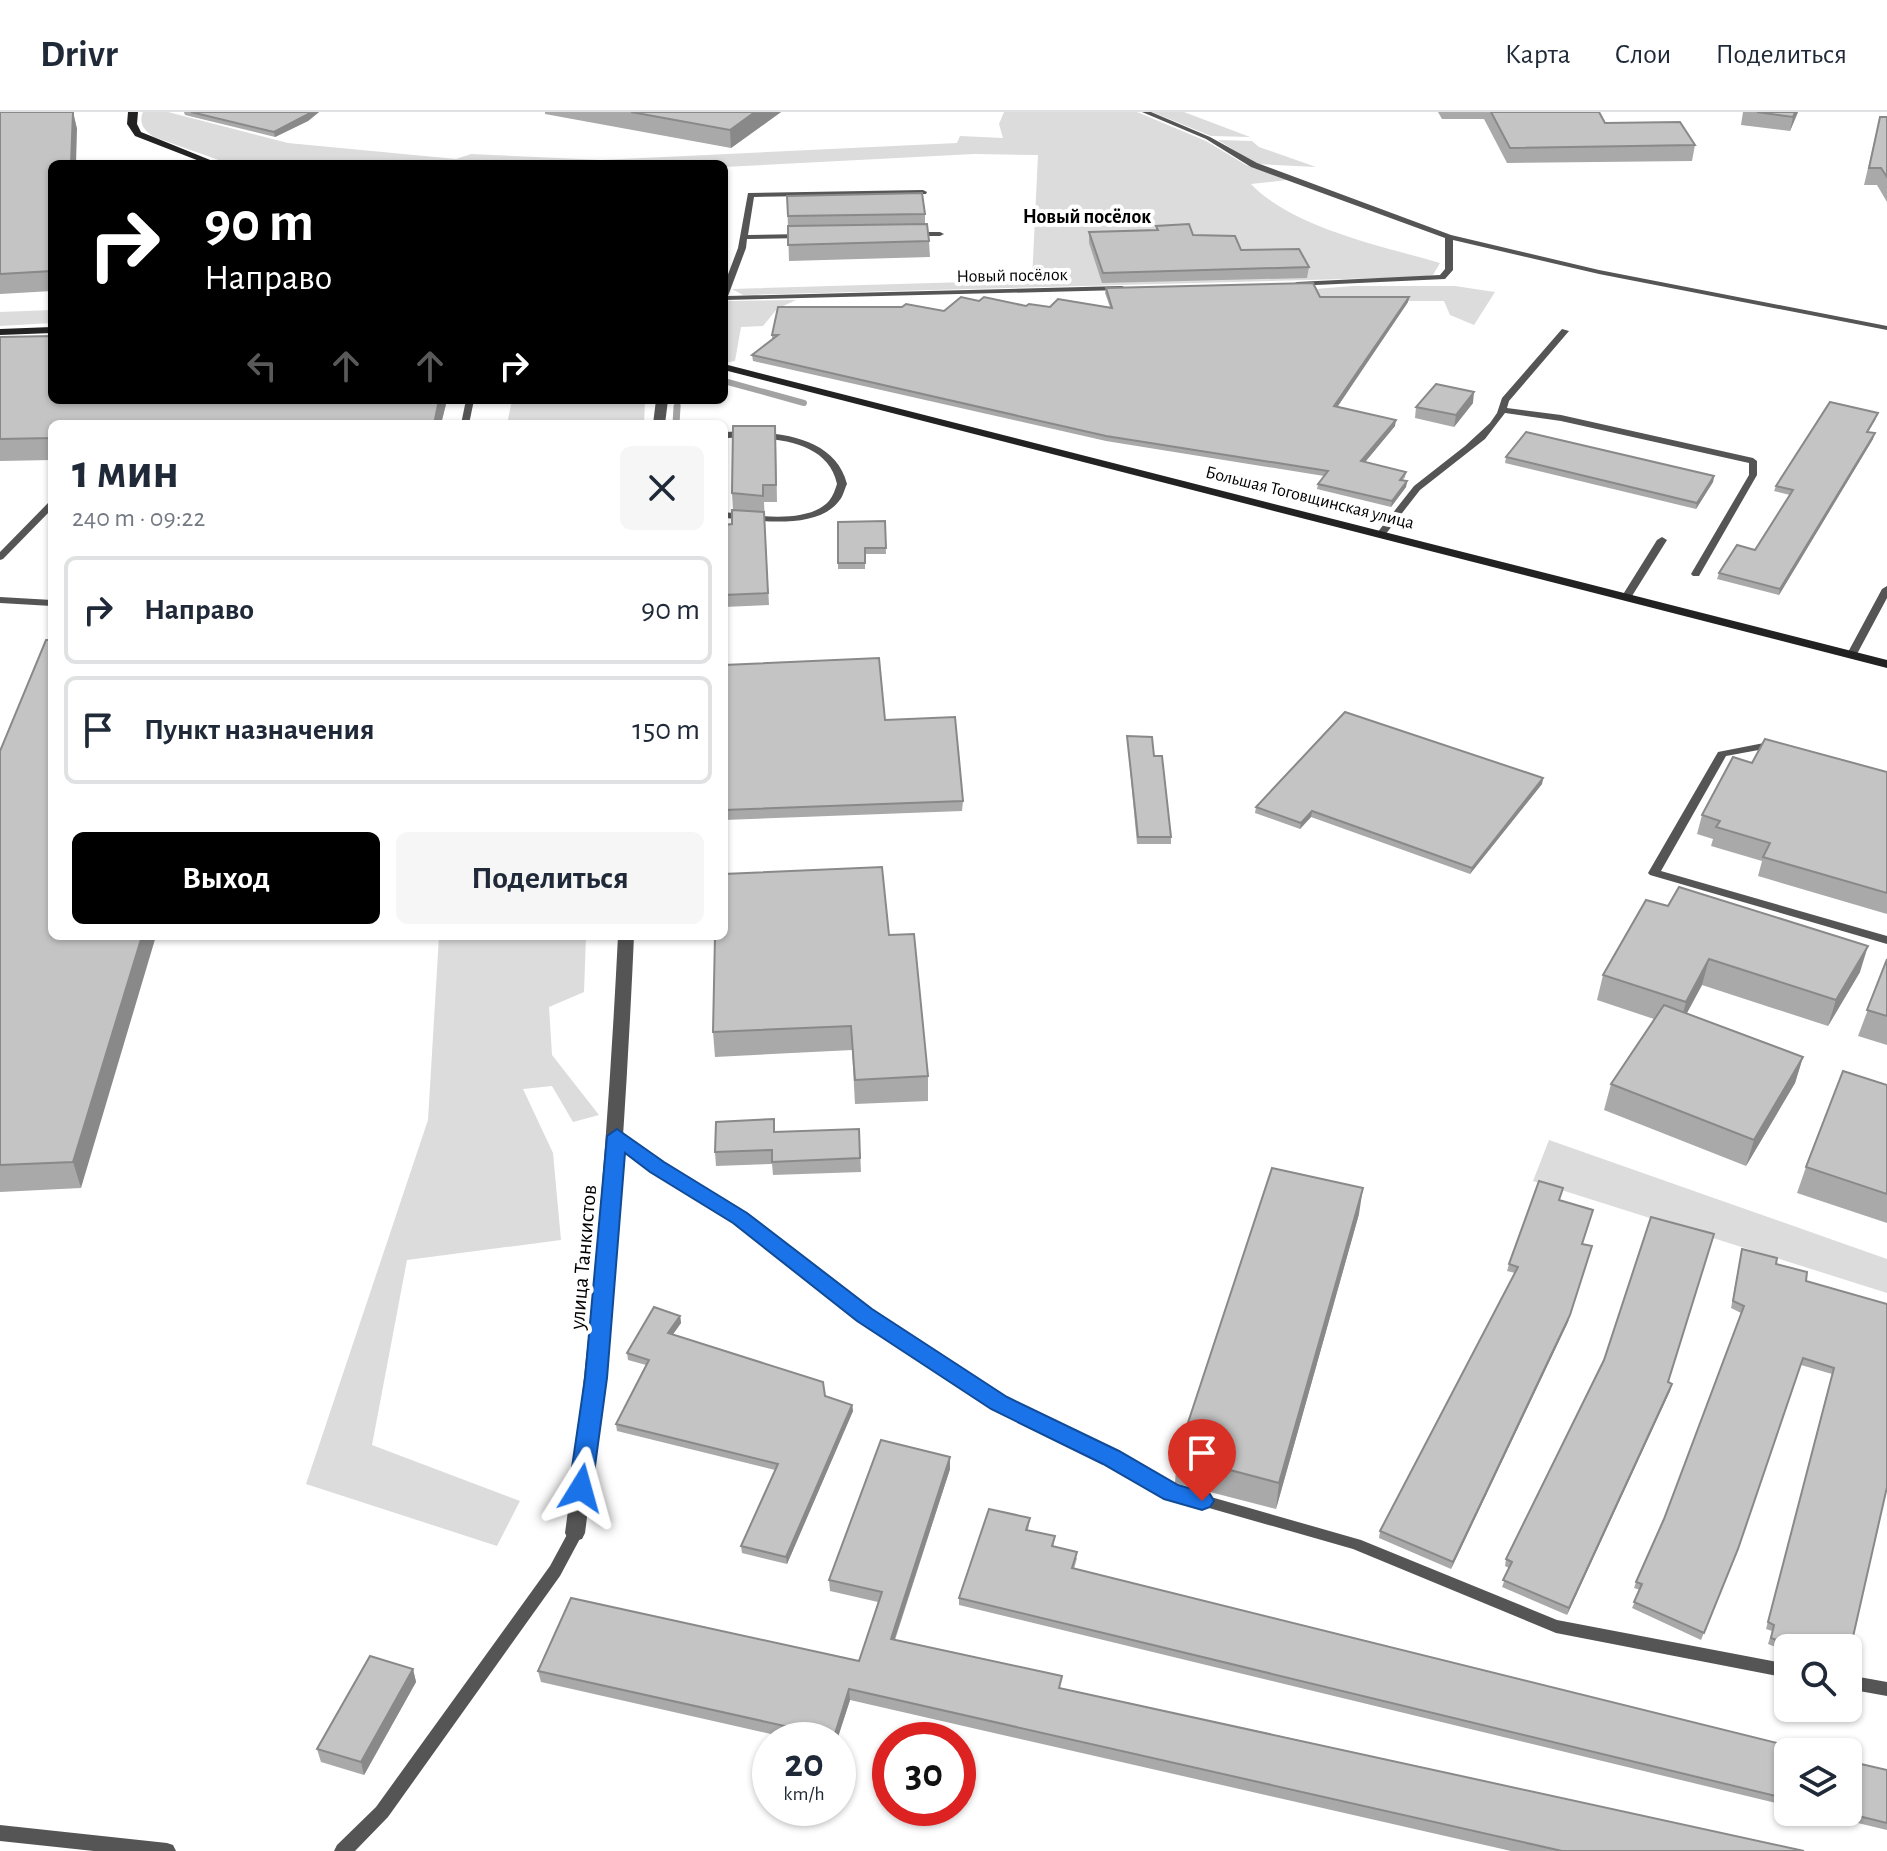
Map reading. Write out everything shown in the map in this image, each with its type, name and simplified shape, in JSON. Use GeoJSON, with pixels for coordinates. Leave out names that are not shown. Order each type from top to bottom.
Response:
{"type":"FeatureCollection","features":[{"type":"Feature","properties":{"kind":"street"},"geometry":{"type":"LineString","coordinates":[[133,112],[132,124],[138,134],[205,160]]}},
{"type":"Feature","properties":{"kind":"street"},"geometry":{"type":"LineString","coordinates":[[0,332],[48,330]]}},
{"type":"Feature","properties":{"kind":"street","name":"Большая Тоговщинская улица"},"geometry":{"type":"LineString","coordinates":[[728,368],[1887,664]]}},
{"type":"Feature","properties":{"kind":"street","name":"улица Танкистов"},"geometry":{"type":"LineString","coordinates":[[575,1533],[596,1378],[617,1136],[626,940]]}},
{"type":"Feature","properties":{"kind":"lane"},"geometry":{"type":"LineString","coordinates":[[1145,112],[1208,138],[1254,165],[1449,237],[1599,272],[1887,328]]}},
{"type":"Feature","properties":{"kind":"lane"},"geometry":{"type":"LineString","coordinates":[[728,284],[744,237],[751,195],[923,192]]}},
{"type":"Feature","properties":{"kind":"lane"},"geometry":{"type":"LineString","coordinates":[[909,234],[940,234]]}},
{"type":"Feature","properties":{"kind":"lane"},"geometry":{"type":"LineString","coordinates":[[744,237],[819,236]]}},
{"type":"Feature","properties":{"kind":"lane"},"geometry":{"type":"LineString","coordinates":[[1287,284],[1442,277],[1449,270],[1449,237]]}},
{"type":"Feature","properties":{"kind":"lane","name":"Новый посёлок"},"geometry":{"type":"LineString","coordinates":[[728,296],[1133,288]]}},
{"type":"Feature","properties":{"kind":"lane"},"geometry":{"type":"LineString","coordinates":[[1382,533],[1418,488],[1484,434],[1504,410],[1505,400],[1565,331]]}},
{"type":"Feature","properties":{"kind":"lane"},"geometry":{"type":"LineString","coordinates":[[1504,410],[1561,418],[1753,461],[1753,475],[1696,574]]}},
{"type":"Feature","properties":{"kind":"lane"},"geometry":{"type":"LineString","coordinates":[[728,435],[791,437],[827,459],[839,471],[842,484],[832,504],[808,516],[728,515]]}},
{"type":"Feature","properties":{"kind":"lane"},"geometry":{"type":"LineString","coordinates":[[0,557],[48,508]]}},
{"type":"Feature","properties":{"kind":"lane"},"geometry":{"type":"LineString","coordinates":[[1627,596],[1662,540]]}},
{"type":"Feature","properties":{"kind":"lane"},"geometry":{"type":"LineString","coordinates":[[1852,654],[1887,589]]}},
{"type":"Feature","properties":{"kind":"lane"},"geometry":{"type":"LineString","coordinates":[[0,600],[48,603]]}},
{"type":"Feature","properties":{"kind":"lane"},"geometry":{"type":"LineString","coordinates":[[1779,751],[1764,746],[1722,754],[1654,873],[1887,940]]}},
{"type":"Feature","properties":{"kind":"lane"},"geometry":{"type":"LineString","coordinates":[[617,1136],[657,1167],[740,1218],[864,1315],[999,1403],[1172,1492],[1356,1544],[1556,1626],[1774,1668]]}},
{"type":"Feature","properties":{"kind":"lane"},"geometry":{"type":"LineString","coordinates":[[343,1851],[382,1812],[555,1571],[575,1533]]}},
{"type":"Feature","properties":{"kind":"lane"},"geometry":{"type":"LineString","coordinates":[[1862,1685],[1887,1689]]}},
{"type":"Feature","properties":{"kind":"lane"},"geometry":{"type":"LineString","coordinates":[[0,1833],[167,1851]]}},
{"type":"Feature","properties":{"kind":"shaded area"},"geometry":{"type":"Polygon","coordinates":[[[143,112],[168,112],[288,143],[456,159],[471,154],[601,160],[219,160],[154,137],[143,127],[143,112]]]}},
{"type":"Feature","properties":{"kind":"shaded area"},"geometry":{"type":"Polygon","coordinates":[[[1004,112],[1137,112],[1206,141],[1246,165],[1287,180],[1251,184],[1290,213],[1340,234],[1440,263],[1433,275],[1420,277],[743,295],[732,289],[1032,280],[1038,155],[974,154],[728,167],[728,160],[601,160],[957,143],[960,136],[1003,138],[999,124],[1004,112]]]}},
{"type":"Feature","properties":{"kind":"shaded area"},"geometry":{"type":"Polygon","coordinates":[[[1152,112],[1184,112],[1250,137],[1211,136],[1152,112]]]}},
{"type":"Feature","properties":{"kind":"shaded area"},"geometry":{"type":"Polygon","coordinates":[[[1218,140],[1252,141],[1259,147],[1316,167],[1256,164],[1218,140]]]}},
{"type":"Feature","properties":{"kind":"shaded area"},"geometry":{"type":"Polygon","coordinates":[[[1455,286],[1495,292],[1474,325],[1450,315],[1444,301],[1319,301],[1315,289],[1455,286]]]}},
{"type":"Feature","properties":{"kind":"shaded area"},"geometry":{"type":"Polygon","coordinates":[[[796,300],[777,309],[763,326],[741,327],[735,361],[728,362],[728,301],[796,300]]]}},
{"type":"Feature","properties":{"kind":"shaded area"},"geometry":{"type":"Polygon","coordinates":[[[48,310],[48,323],[0,326],[0,312],[48,310]]]}},
{"type":"Feature","properties":{"kind":"shaded area"},"geometry":{"type":"Polygon","coordinates":[[[511,404],[645,404],[644,420],[508,420],[511,404]]]}},
{"type":"Feature","properties":{"kind":"shaded area"},"geometry":{"type":"Polygon","coordinates":[[[439,940],[586,940],[584,992],[549,1007],[552,1055],[599,1115],[573,1122],[552,1086],[523,1089],[553,1153],[561,1240],[407,1260],[372,1445],[520,1501],[497,1546],[306,1484],[428,1120],[439,940]]]}},
{"type":"Feature","properties":{"kind":"shaded area"},"geometry":{"type":"Polygon","coordinates":[[[1549,1140],[1887,1259],[1887,1293],[1533,1181],[1549,1140]]]}},
{"type":"Feature","properties":{"kind":"building"},"geometry":{"type":"Polygon","coordinates":[[[0,112],[73,112],[71,160],[48,160],[48,271],[0,274],[0,112]]]}},
{"type":"Feature","properties":{"kind":"building"},"geometry":{"type":"Polygon","coordinates":[[[191,112],[312,112],[274,132],[191,112]]]}},
{"type":"Feature","properties":{"kind":"building"},"geometry":{"type":"Polygon","coordinates":[[[631,112],[755,112],[730,130],[631,112]]]}},
{"type":"Feature","properties":{"kind":"building"},"geometry":{"type":"Polygon","coordinates":[[[1491,112],[1599,112],[1605,123],[1680,122],[1695,145],[1510,148],[1491,112]]]}},
{"type":"Feature","properties":{"kind":"building"},"geometry":{"type":"Polygon","coordinates":[[[1757,112],[1795,112],[1793,117],[1757,112]]]}},
{"type":"Feature","properties":{"kind":"building"},"geometry":{"type":"Polygon","coordinates":[[[1880,117],[1887,117],[1887,177],[1881,168],[1869,168],[1880,117]]]}},
{"type":"Feature","properties":{"kind":"building"},"geometry":{"type":"Polygon","coordinates":[[[922,193],[925,214],[788,216],[787,196],[922,193]]]}},
{"type":"Feature","properties":{"kind":"building"},"geometry":{"type":"Polygon","coordinates":[[[927,224],[929,241],[788,245],[788,226],[927,224]]]}},
{"type":"Feature","properties":{"kind":"building"},"geometry":{"type":"Polygon","coordinates":[[[1189,224],[1193,235],[1235,236],[1241,250],[1299,249],[1309,267],[1103,273],[1089,232],[1158,230],[1156,226],[1189,224]]]}},
{"type":"Feature","properties":{"kind":"building"},"geometry":{"type":"Polygon","coordinates":[[[1313,283],[1320,297],[1409,297],[1334,406],[1396,420],[1361,461],[1406,472],[1400,480],[1407,481],[1392,501],[1318,484],[1328,471],[1106,436],[752,355],[778,335],[772,335],[778,307],[902,307],[906,304],[944,311],[961,297],[979,301],[984,297],[1026,306],[1050,307],[1058,299],[1112,308],[1106,288],[1313,283]]]}},
{"type":"Feature","properties":{"kind":"building"},"geometry":{"type":"Polygon","coordinates":[[[48,336],[48,404],[438,404],[435,420],[48,420],[48,438],[0,439],[0,337],[48,336]]]}},
{"type":"Feature","properties":{"kind":"building"},"geometry":{"type":"Polygon","coordinates":[[[1436,384],[1474,392],[1456,415],[1416,407],[1436,384]]]}},
{"type":"Feature","properties":{"kind":"building"},"geometry":{"type":"Polygon","coordinates":[[[1830,402],[1878,413],[1867,432],[1875,433],[1780,589],[1719,573],[1737,545],[1755,550],[1793,490],[1776,486],[1830,402]]]}},
{"type":"Feature","properties":{"kind":"building"},"geometry":{"type":"Polygon","coordinates":[[[733,426],[775,426],[776,485],[763,485],[763,496],[732,493],[733,426]]]}},
{"type":"Feature","properties":{"kind":"building"},"geometry":{"type":"Polygon","coordinates":[[[1526,432],[1714,476],[1697,503],[1506,457],[1526,432]]]}},
{"type":"Feature","properties":{"kind":"building"},"geometry":{"type":"Polygon","coordinates":[[[732,510],[764,512],[768,593],[728,595],[728,524],[732,524],[732,510]]]}},
{"type":"Feature","properties":{"kind":"building"},"geometry":{"type":"Polygon","coordinates":[[[885,521],[886,548],[865,548],[865,563],[838,563],[838,522],[885,521]]]}},
{"type":"Feature","properties":{"kind":"building"},"geometry":{"type":"Polygon","coordinates":[[[48,640],[48,940],[141,940],[73,1162],[0,1165],[0,751],[48,640]]]}},
{"type":"Feature","properties":{"kind":"building"},"geometry":{"type":"Polygon","coordinates":[[[879,658],[885,720],[955,717],[963,801],[728,810],[728,665],[879,658]]]}},
{"type":"Feature","properties":{"kind":"building"},"geometry":{"type":"Polygon","coordinates":[[[1345,712],[1543,778],[1472,868],[1312,811],[1301,823],[1256,807],[1345,712]]]}},
{"type":"Feature","properties":{"kind":"building"},"geometry":{"type":"Polygon","coordinates":[[[1127,736],[1152,737],[1154,756],[1162,756],[1171,837],[1138,837],[1127,736]]]}},
{"type":"Feature","properties":{"kind":"building"},"geometry":{"type":"Polygon","coordinates":[[[1765,739],[1887,772],[1887,893],[1763,857],[1770,843],[1716,827],[1720,821],[1702,815],[1733,757],[1752,763],[1765,739]]]}},
{"type":"Feature","properties":{"kind":"building"},"geometry":{"type":"Polygon","coordinates":[[[882,867],[889,935],[914,934],[928,1076],[855,1080],[851,1026],[713,1032],[715,940],[728,940],[728,874],[882,867]]]}},
{"type":"Feature","properties":{"kind":"building"},"geometry":{"type":"Polygon","coordinates":[[[1679,887],[1868,946],[1836,1000],[1709,959],[1686,1002],[1603,975],[1646,900],[1668,906],[1679,887]]]}},
{"type":"Feature","properties":{"kind":"building"},"geometry":{"type":"Polygon","coordinates":[[[1887,959],[1887,1016],[1867,1010],[1887,959]]]}},
{"type":"Feature","properties":{"kind":"building"},"geometry":{"type":"Polygon","coordinates":[[[1664,1005],[1803,1057],[1754,1140],[1611,1084],[1664,1005]]]}},
{"type":"Feature","properties":{"kind":"building"},"geometry":{"type":"Polygon","coordinates":[[[1843,1071],[1887,1085],[1887,1194],[1806,1167],[1843,1071]]]}},
{"type":"Feature","properties":{"kind":"building"},"geometry":{"type":"Polygon","coordinates":[[[774,1119],[774,1132],[859,1129],[860,1158],[772,1162],[772,1150],[715,1152],[716,1122],[774,1119]]]}},
{"type":"Feature","properties":{"kind":"building"},"geometry":{"type":"Polygon","coordinates":[[[1272,1168],[1363,1188],[1279,1483],[1177,1456],[1272,1168]]]}},
{"type":"Feature","properties":{"kind":"building"},"geometry":{"type":"Polygon","coordinates":[[[1539,1181],[1563,1188],[1559,1200],[1593,1210],[1582,1244],[1592,1246],[1570,1315],[1453,1562],[1380,1531],[1518,1267],[1509,1264],[1539,1181]]]}},
{"type":"Feature","properties":{"kind":"building"},"geometry":{"type":"Polygon","coordinates":[[[1651,1217],[1714,1234],[1668,1382],[1672,1384],[1569,1608],[1503,1580],[1512,1562],[1506,1559],[1604,1360],[1651,1217]]]}},
{"type":"Feature","properties":{"kind":"building"},"geometry":{"type":"Polygon","coordinates":[[[1742,1249],[1777,1258],[1776,1264],[1807,1272],[1806,1281],[1887,1304],[1887,1487],[1854,1634],[1774,1634],[1774,1639],[1771,1638],[1774,1625],[1768,1622],[1834,1368],[1803,1358],[1738,1549],[1704,1633],[1634,1602],[1642,1584],[1636,1582],[1664,1519],[1744,1306],[1733,1301],[1742,1249]]]}},
{"type":"Feature","properties":{"kind":"building"},"geometry":{"type":"Polygon","coordinates":[[[654,1307],[680,1316],[668,1333],[823,1382],[825,1396],[852,1405],[786,1557],[741,1546],[778,1464],[616,1424],[649,1360],[627,1353],[654,1307]]]}},
{"type":"Feature","properties":{"kind":"building"},"geometry":{"type":"Polygon","coordinates":[[[881,1440],[950,1457],[891,1639],[1062,1676],[1059,1688],[1804,1851],[1562,1851],[849,1689],[839,1722],[767,1722],[538,1671],[571,1598],[859,1661],[882,1592],[829,1580],[881,1440]]]}},
{"type":"Feature","properties":{"kind":"building"},"geometry":{"type":"Polygon","coordinates":[[[989,1509],[1030,1518],[1026,1530],[1055,1536],[1052,1546],[1077,1552],[1072,1568],[1774,1742],[1774,1796],[959,1598],[989,1509]]]}},
{"type":"Feature","properties":{"kind":"building"},"geometry":{"type":"Polygon","coordinates":[[[370,1656],[413,1669],[361,1762],[317,1749],[370,1656]]]}},
{"type":"Feature","properties":{"kind":"building"},"geometry":{"type":"Polygon","coordinates":[[[1862,1764],[1887,1770],[1887,1823],[1862,1817],[1862,1764]]]}},
{"type":"Feature","properties":{"kind":"waterway"},"geometry":{"type":"LineString","coordinates":[[728,382],[804,403]]}},
{"type":"Feature","properties":{"kind":"waterway"},"geometry":{"type":"LineString","coordinates":[[677,409],[678,404]]}},
{"type":"Feature","properties":{"kind":"waterway"},"geometry":{"type":"LineString","coordinates":[[676,420],[677,407]]}},
{"type":"Feature","properties":{"kind":"district","name":"Новый посёлок"},"geometry":{"type":"Point","coordinates":[1087,216]}},
{"type":"Feature","properties":{"kind":"route"},"geometry":{"type":"LineString","coordinates":[[581,1488],[596,1378],[617,1136],[657,1167],[740,1218],[864,1315],[999,1403],[1172,1492],[1202,1501]]}}]}
